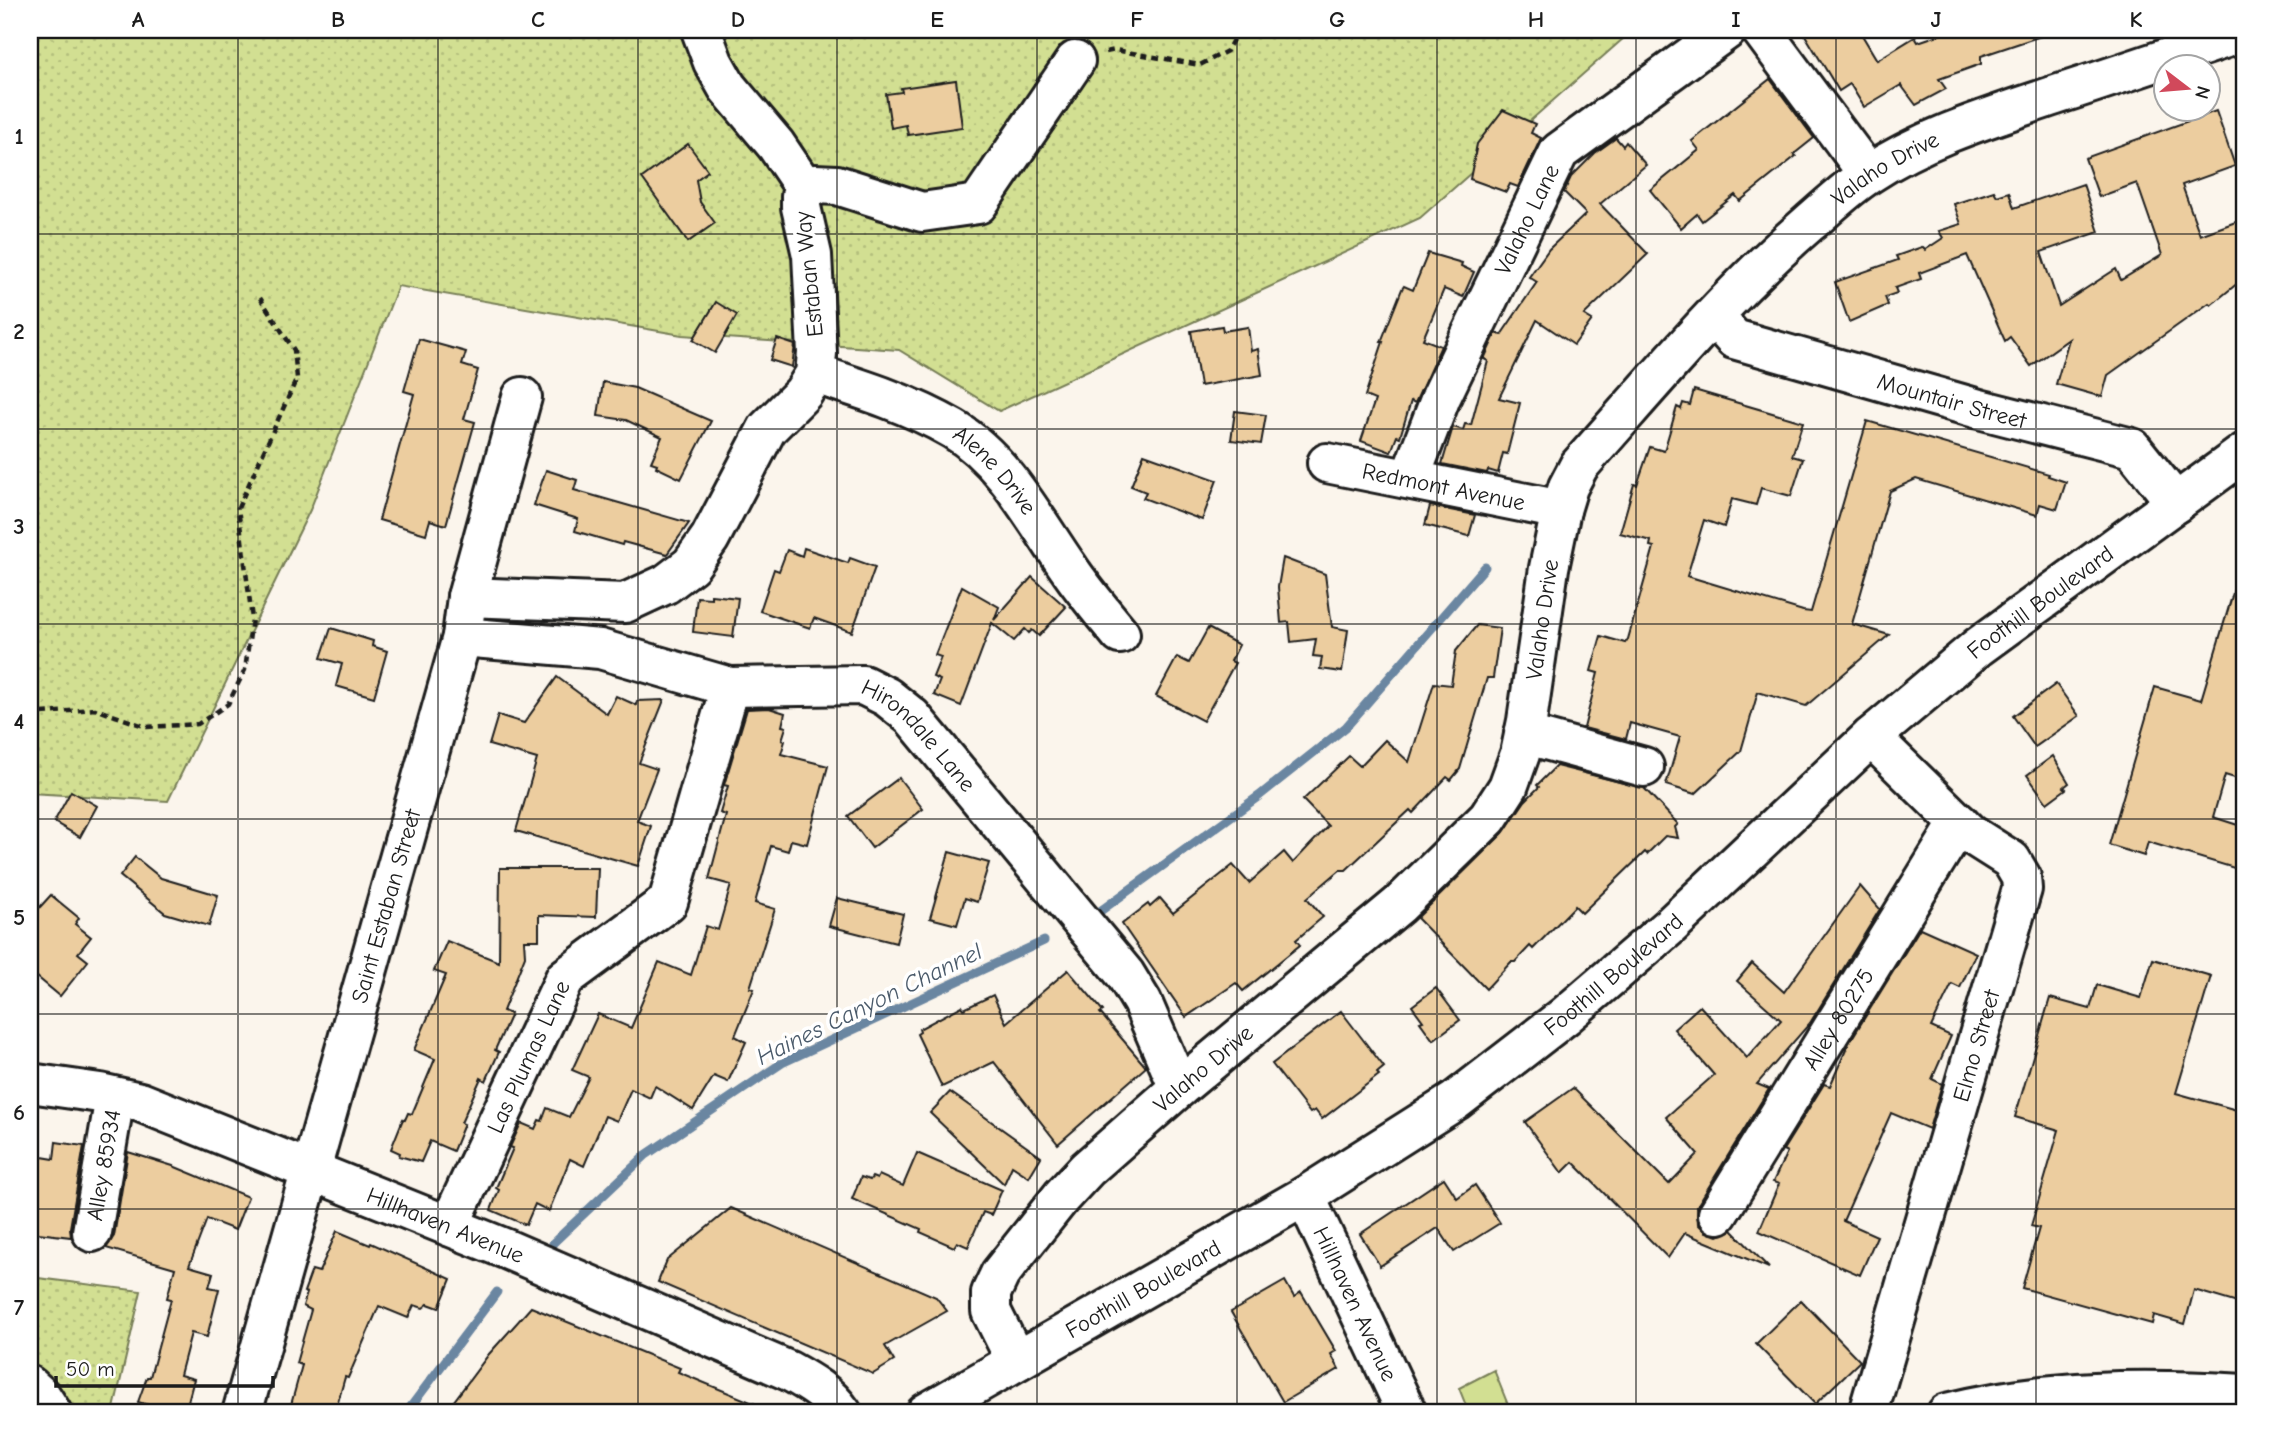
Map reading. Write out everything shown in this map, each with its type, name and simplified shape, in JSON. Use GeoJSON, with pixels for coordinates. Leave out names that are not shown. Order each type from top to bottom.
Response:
{"type":"FeatureCollection","features":[{"type":"Feature","properties":{"kind":"street"},"geometry":{"type":"LineString","coordinates":[[701,30],[713,62],[727,87],[776,145],[805,188]]}},
{"type":"Feature","properties":{"kind":"street","name":"Valaho Lane"},"geometry":{"type":"LineString","coordinates":[[1410,478],[1441,397],[1559,152],[1727,30]]}},
{"type":"Feature","properties":{"kind":"street"},"geometry":{"type":"LineString","coordinates":[[1761,30],[1868,174]]}},
{"type":"Feature","properties":{"kind":"street","name":"Valaho Drive"},"geometry":{"type":"LineString","coordinates":[[1016,1362],[991,1311],[993,1286],[1056,1203],[1087,1169],[1179,1088],[1399,905],[1488,818],[1508,787],[1520,754],[1539,650],[1549,568],[1568,487],[1579,466],[1714,316],[1775,253],[1868,174],[1942,136],[2244,32]]}},
{"type":"Feature","properties":{"kind":"street","name":"Estaban Way"},"geometry":{"type":"LineString","coordinates":[[815,374],[817,344],[812,255],[801,207],[801,196],[805,188],[815,184],[837,185],[922,212],[978,204],[1075,61]]}},
{"type":"Feature","properties":{"kind":"street","name":"Mountair Street"},"geometry":{"type":"LineString","coordinates":[[1714,316],[1734,339],[1979,409],[2132,448],[2176,503]]}},
{"type":"Feature","properties":{"kind":"street"},"geometry":{"type":"LineString","coordinates":[[467,597],[625,603],[666,584],[691,565],[701,553],[767,429],[803,393],[815,374]]}},
{"type":"Feature","properties":{"kind":"street","name":"Alene Drive"},"geometry":{"type":"LineString","coordinates":[[815,374],[906,406],[954,429],[970,442],[1000,472],[1078,582],[1120,634]]}},
{"type":"Feature","properties":{"kind":"street","name":"Saint Estaban Street"},"geometry":{"type":"LineString","coordinates":[[242,1413],[462,637],[467,597],[522,397]]}},
{"type":"Feature","properties":{"kind":"street","name":"Foothill Boulevard"},"geometry":{"type":"LineString","coordinates":[[926,1413],[1304,1196],[1455,1101],[1565,1016],[1670,926],[1871,737],[1978,647],[2244,453]]}},
{"type":"Feature","properties":{"kind":"street","name":"Redmont Avenue"},"geometry":{"type":"LineString","coordinates":[[1327,463],[1561,510]]}},
{"type":"Feature","properties":{"kind":"street","name":"Hirondale Lane"},"geometry":{"type":"LineString","coordinates":[[462,637],[600,649],[730,687],[863,685],[887,697],[912,717],[1125,974],[1142,1002],[1179,1088]]}},
{"type":"Feature","properties":{"kind":"street","name":"Las Plumas Lane"},"geometry":{"type":"LineString","coordinates":[[449,1226],[565,978],[668,902],[730,687]]}},
{"type":"Feature","properties":{"kind":"street"},"geometry":{"type":"LineString","coordinates":[[1524,734],[1644,767]]}},
{"type":"Feature","properties":{"kind":"street","name":"Elmo Street"},"geometry":{"type":"LineString","coordinates":[[1868,1413],[2022,889],[2021,877],[2011,860],[1983,843],[1959,823],[1871,737]]}},
{"type":"Feature","properties":{"kind":"street","name":"Alley 80275"},"geometry":{"type":"LineString","coordinates":[[1718,1214],[1959,823]]}},
{"type":"Feature","properties":{"kind":"street","name":"Hillhaven Avenue"},"geometry":{"type":"LineString","coordinates":[[30,1083],[100,1093],[139,1102],[449,1226],[789,1371],[831,1398],[842,1413]]}},
{"type":"Feature","properties":{"kind":"street","name":"Alley 85934"},"geometry":{"type":"LineString","coordinates":[[92,1232],[115,1097]]}},
{"type":"Feature","properties":{"kind":"street","name":"Hillhaven Avenue"},"geometry":{"type":"LineString","coordinates":[[1304,1196],[1407,1413]]}},
{"type":"Feature","properties":{"kind":"street"},"geometry":{"type":"LineString","coordinates":[[30,1386],[41,1396],[52,1413]]}},
{"type":"Feature","properties":{"kind":"street"},"geometry":{"type":"LineString","coordinates":[[1949,1413],[2031,1396],[2115,1390],[2244,1394]]}},
{"type":"Feature","properties":{"kind":"path"},"geometry":{"type":"LineString","coordinates":[[1075,61],[1115,50],[1200,65],[1227,51],[1238,30]]}},
{"type":"Feature","properties":{"kind":"path"},"geometry":{"type":"LineString","coordinates":[[30,714],[96,709],[147,727],[198,724],[228,704],[245,670],[252,619],[238,508],[297,378],[295,349],[260,298]]}},
{"type":"Feature","properties":{"kind":"green space"},"geometry":{"type":"Polygon","coordinates":[[[30,30],[1633,30],[1420,218],[999,411],[899,350],[682,335],[398,286],[310,510],[168,801],[30,793],[30,30]]]}},
{"type":"Feature","properties":{"kind":"green space"},"geometry":{"type":"Polygon","coordinates":[[[30,1277],[141,1291],[113,1413],[30,1413],[30,1277]]]}},
{"type":"Feature","properties":{"kind":"green space"},"geometry":{"type":"Polygon","coordinates":[[[1494,1370],[1508,1405],[1491,1413],[1469,1413],[1459,1388],[1494,1370]]]}},
{"type":"Feature","properties":{"kind":"building"},"geometry":{"type":"Polygon","coordinates":[[[1802,30],[1859,30],[1877,60],[1915,37],[1918,42],[1953,30],[2046,30],[2047,34],[1981,56],[1981,64],[1939,79],[1946,89],[1916,105],[1901,85],[1864,107],[1850,84],[1839,91],[1802,30]]]}},
{"type":"Feature","properties":{"kind":"building"},"geometry":{"type":"Polygon","coordinates":[[[1770,79],[1814,138],[1740,201],[1735,195],[1702,221],[1697,214],[1681,228],[1650,190],[1699,150],[1692,141],[1770,79]]]}},
{"type":"Feature","properties":{"kind":"building"},"geometry":{"type":"Polygon","coordinates":[[[956,80],[962,127],[908,135],[906,125],[891,128],[886,94],[902,92],[901,88],[956,80]]]}},
{"type":"Feature","properties":{"kind":"building"},"geometry":{"type":"Polygon","coordinates":[[[1503,110],[1535,124],[1531,133],[1541,138],[1518,187],[1510,184],[1506,192],[1470,179],[1477,144],[1503,110]]]}},
{"type":"Feature","properties":{"kind":"building"},"geometry":{"type":"Polygon","coordinates":[[[2185,122],[2220,122],[2235,166],[2182,185],[2200,235],[2244,219],[2244,278],[2211,305],[2209,303],[2108,375],[2102,397],[2056,384],[2069,339],[2031,366],[2010,337],[2005,341],[1967,255],[1919,273],[1921,279],[1895,288],[1897,293],[1885,297],[1888,305],[1849,322],[1835,282],[1898,260],[1896,256],[1922,247],[1925,250],[1943,238],[1939,231],[1961,224],[1954,204],[1994,191],[1997,196],[2009,192],[2014,208],[2083,184],[2099,232],[2041,252],[2059,306],[2116,269],[2121,280],[2162,255],[2137,183],[2099,197],[2085,158],[2185,122]]]}},
{"type":"Feature","properties":{"kind":"building"},"geometry":{"type":"Polygon","coordinates":[[[1616,138],[1623,146],[1626,142],[1646,165],[1600,204],[1648,254],[1584,315],[1592,320],[1574,345],[1537,320],[1499,398],[1520,403],[1507,454],[1503,453],[1498,473],[1442,464],[1453,427],[1463,430],[1465,424],[1471,425],[1488,361],[1484,359],[1496,333],[1501,335],[1537,282],[1529,277],[1549,249],[1586,214],[1564,192],[1571,177],[1595,153],[1616,138]]]}},
{"type":"Feature","properties":{"kind":"building"},"geometry":{"type":"Polygon","coordinates":[[[688,144],[708,171],[696,180],[700,202],[715,223],[688,242],[642,178],[688,144]]]}},
{"type":"Feature","properties":{"kind":"building"},"geometry":{"type":"Polygon","coordinates":[[[1428,253],[1462,263],[1461,266],[1474,272],[1463,297],[1444,289],[1423,339],[1441,346],[1415,403],[1411,401],[1400,437],[1397,436],[1391,452],[1361,441],[1375,400],[1365,396],[1381,342],[1402,289],[1404,286],[1413,290],[1428,253]]]}},
{"type":"Feature","properties":{"kind":"building"},"geometry":{"type":"Polygon","coordinates":[[[716,302],[737,315],[715,353],[693,340],[716,302]]]}},
{"type":"Feature","properties":{"kind":"building"},"geometry":{"type":"Polygon","coordinates":[[[1222,326],[1223,331],[1248,327],[1251,351],[1258,349],[1262,375],[1200,386],[1191,331],[1222,326]]]}},
{"type":"Feature","properties":{"kind":"building"},"geometry":{"type":"Polygon","coordinates":[[[419,339],[466,352],[462,365],[478,370],[464,419],[475,422],[446,525],[430,520],[426,534],[379,520],[414,394],[404,391],[419,339]]]}},
{"type":"Feature","properties":{"kind":"building"},"geometry":{"type":"Polygon","coordinates":[[[777,339],[795,345],[792,367],[770,360],[777,339]]]}},
{"type":"Feature","properties":{"kind":"building"},"geometry":{"type":"Polygon","coordinates":[[[603,382],[635,388],[711,421],[681,479],[651,462],[662,437],[626,420],[598,416],[603,382]]]}},
{"type":"Feature","properties":{"kind":"building"},"geometry":{"type":"Polygon","coordinates":[[[1694,390],[1803,422],[1792,456],[1803,459],[1791,496],[1761,488],[1756,505],[1732,499],[1724,527],[1704,520],[1687,576],[1803,611],[1811,612],[1867,421],[2049,474],[2048,476],[2066,482],[2057,509],[2040,504],[2037,515],[1916,479],[1890,491],[1852,624],[1889,635],[1806,706],[1758,692],[1741,751],[1695,794],[1666,785],[1680,737],[1630,723],[1626,739],[1584,728],[1598,673],[1591,671],[1601,636],[1625,643],[1628,639],[1654,547],[1650,546],[1651,541],[1620,533],[1634,484],[1637,485],[1650,447],[1664,451],[1677,407],[1681,409],[1683,403],[1690,405],[1694,390]]]}},
{"type":"Feature","properties":{"kind":"building"},"geometry":{"type":"Polygon","coordinates":[[[1235,411],[1266,415],[1261,444],[1231,440],[1235,411]]]}},
{"type":"Feature","properties":{"kind":"building"},"geometry":{"type":"Polygon","coordinates":[[[1144,454],[1217,480],[1202,520],[1143,498],[1146,492],[1131,486],[1144,454]]]}},
{"type":"Feature","properties":{"kind":"building"},"geometry":{"type":"Polygon","coordinates":[[[546,470],[577,480],[574,490],[689,523],[667,554],[623,542],[622,545],[575,531],[578,519],[534,505],[546,470]]]}},
{"type":"Feature","properties":{"kind":"building"},"geometry":{"type":"Polygon","coordinates":[[[1430,506],[1475,515],[1469,536],[1425,525],[1430,506]]]}},
{"type":"Feature","properties":{"kind":"building"},"geometry":{"type":"Polygon","coordinates":[[[804,548],[848,563],[850,558],[875,567],[852,632],[814,618],[810,628],[760,611],[774,569],[779,571],[787,550],[802,556],[804,548]]]}},
{"type":"Feature","properties":{"kind":"building"},"geometry":{"type":"Polygon","coordinates":[[[1283,558],[1325,574],[1332,627],[1348,630],[1342,672],[1320,669],[1322,657],[1313,656],[1316,639],[1291,642],[1289,622],[1281,623],[1278,587],[1283,558]]]}},
{"type":"Feature","properties":{"kind":"building"},"geometry":{"type":"Polygon","coordinates":[[[2238,576],[2244,577],[2244,781],[2225,775],[2213,817],[2244,827],[2244,871],[2148,842],[2144,856],[2109,845],[2155,687],[2201,700],[2238,576]]]}},
{"type":"Feature","properties":{"kind":"building"},"geometry":{"type":"Polygon","coordinates":[[[1032,577],[1066,607],[1039,636],[1032,630],[1029,633],[1025,629],[1014,641],[992,623],[961,706],[934,695],[940,680],[933,677],[941,657],[935,655],[962,586],[999,607],[994,620],[1032,577]]]}},
{"type":"Feature","properties":{"kind":"building"},"geometry":{"type":"Polygon","coordinates":[[[711,595],[738,598],[733,637],[693,632],[697,597],[711,598],[711,595]]]}},
{"type":"Feature","properties":{"kind":"building"},"geometry":{"type":"Polygon","coordinates":[[[1477,625],[1500,628],[1493,678],[1487,678],[1460,769],[1451,780],[1447,777],[1413,813],[1410,810],[1346,870],[1340,870],[1307,898],[1323,917],[1296,940],[1300,945],[1243,991],[1236,983],[1186,1017],[1122,924],[1160,898],[1173,913],[1233,865],[1249,883],[1284,852],[1293,863],[1328,826],[1303,800],[1349,756],[1360,766],[1385,740],[1409,762],[1434,683],[1451,685],[1456,651],[1477,625]]]}},
{"type":"Feature","properties":{"kind":"building"},"geometry":{"type":"Polygon","coordinates":[[[331,628],[373,641],[372,646],[387,651],[374,697],[336,686],[342,664],[321,658],[331,628]]]}},
{"type":"Feature","properties":{"kind":"building"},"geometry":{"type":"Polygon","coordinates":[[[1208,628],[1239,645],[1231,661],[1235,663],[1203,721],[1156,696],[1177,657],[1189,663],[1208,628]]]}},
{"type":"Feature","properties":{"kind":"building"},"geometry":{"type":"Polygon","coordinates":[[[557,677],[607,714],[616,696],[636,705],[637,701],[664,700],[639,763],[657,769],[637,821],[651,826],[638,866],[516,831],[537,759],[489,745],[498,715],[524,723],[557,677]]]}},
{"type":"Feature","properties":{"kind":"building"},"geometry":{"type":"Polygon","coordinates":[[[2056,684],[2079,716],[2035,747],[2013,716],[2056,684]]]}},
{"type":"Feature","properties":{"kind":"building"},"geometry":{"type":"Polygon","coordinates":[[[769,708],[785,713],[782,726],[786,727],[782,740],[785,741],[781,754],[828,766],[807,844],[791,840],[788,851],[771,846],[755,903],[775,909],[750,988],[754,989],[735,1036],[746,1042],[728,1082],[714,1076],[693,1110],[655,1086],[650,1098],[631,1089],[617,1121],[605,1116],[584,1166],[570,1159],[549,1211],[535,1204],[526,1225],[491,1210],[499,1190],[496,1188],[513,1148],[510,1147],[521,1123],[535,1129],[539,1120],[542,1121],[547,1108],[569,1117],[589,1077],[572,1070],[598,1014],[631,1028],[659,962],[691,975],[706,926],[718,930],[731,885],[709,879],[726,815],[720,813],[728,786],[724,785],[747,709],[769,708]]]}},
{"type":"Feature","properties":{"kind":"building"},"geometry":{"type":"Polygon","coordinates":[[[2053,756],[2069,783],[2064,787],[2066,789],[2047,803],[2027,775],[2053,756]]]}},
{"type":"Feature","properties":{"kind":"building"},"geometry":{"type":"Polygon","coordinates":[[[1556,766],[1644,788],[1678,824],[1675,827],[1678,838],[1665,836],[1582,913],[1575,906],[1533,949],[1530,946],[1515,962],[1511,962],[1486,989],[1417,918],[1503,833],[1525,801],[1539,787],[1537,785],[1556,766]]]}},
{"type":"Feature","properties":{"kind":"building"},"geometry":{"type":"Polygon","coordinates":[[[899,778],[923,809],[872,848],[848,816],[899,778]]]}},
{"type":"Feature","properties":{"kind":"building"},"geometry":{"type":"Polygon","coordinates":[[[71,791],[97,806],[80,837],[54,822],[71,791]]]}},
{"type":"Feature","properties":{"kind":"building"},"geometry":{"type":"Polygon","coordinates":[[[949,852],[989,863],[977,902],[965,898],[957,925],[930,918],[949,852]]]}},
{"type":"Feature","properties":{"kind":"building"},"geometry":{"type":"Polygon","coordinates":[[[135,857],[161,878],[218,895],[209,926],[165,913],[120,876],[135,857]]]}},
{"type":"Feature","properties":{"kind":"building"},"geometry":{"type":"Polygon","coordinates":[[[500,868],[598,868],[596,917],[539,915],[539,940],[524,940],[525,956],[503,1011],[511,1014],[495,1050],[499,1052],[486,1081],[481,1078],[461,1123],[464,1124],[453,1151],[430,1141],[421,1162],[399,1156],[400,1153],[391,1149],[403,1119],[405,1120],[408,1113],[412,1114],[435,1059],[414,1050],[446,975],[434,971],[447,941],[499,962],[500,868]]]}},
{"type":"Feature","properties":{"kind":"building"},"geometry":{"type":"Polygon","coordinates":[[[1860,886],[1880,909],[1810,1023],[1757,1084],[1769,1089],[1697,1206],[1698,1224],[1706,1232],[1718,1236],[1732,1230],[1769,1268],[1685,1233],[1668,1258],[1573,1162],[1562,1173],[1525,1122],[1573,1088],[1669,1184],[1698,1154],[1666,1117],[1714,1075],[1674,1029],[1700,1006],[1747,1058],[1781,1020],[1737,981],[1752,963],[1784,992],[1860,886]]]}},
{"type":"Feature","properties":{"kind":"building"},"geometry":{"type":"Polygon","coordinates":[[[51,895],[79,918],[75,924],[91,937],[78,953],[88,961],[60,996],[30,971],[30,918],[51,895]]]}},
{"type":"Feature","properties":{"kind":"building"},"geometry":{"type":"Polygon","coordinates":[[[837,898],[903,914],[896,943],[829,926],[837,898]]]}},
{"type":"Feature","properties":{"kind":"building"},"geometry":{"type":"Polygon","coordinates":[[[1920,928],[1976,953],[1960,988],[1952,984],[1931,1027],[1951,1036],[1932,1079],[1942,1084],[1929,1129],[1891,1113],[1843,1221],[1877,1236],[1860,1275],[1759,1231],[1779,1184],[1773,1182],[1787,1152],[1783,1150],[1824,1084],[1830,1086],[1849,1043],[1920,928]]]}},
{"type":"Feature","properties":{"kind":"building"},"geometry":{"type":"Polygon","coordinates":[[[2153,959],[2211,976],[2176,1093],[2244,1112],[2244,1305],[2194,1290],[2185,1324],[2154,1315],[2152,1324],[2022,1288],[2039,1228],[2031,1226],[2059,1130],[2015,1117],[2050,998],[2090,1009],[2097,985],[2141,998],[2153,959]]]}},
{"type":"Feature","properties":{"kind":"building"},"geometry":{"type":"Polygon","coordinates":[[[1068,970],[1146,1067],[1058,1144],[994,1062],[942,1087],[917,1034],[919,1029],[962,1006],[964,1009],[993,995],[1006,1023],[1068,970]]]}},
{"type":"Feature","properties":{"kind":"building"},"geometry":{"type":"Polygon","coordinates":[[[1436,988],[1460,1020],[1433,1040],[1412,1006],[1436,988]]]}},
{"type":"Feature","properties":{"kind":"building"},"geometry":{"type":"Polygon","coordinates":[[[1341,1011],[1384,1067],[1377,1073],[1379,1075],[1322,1119],[1315,1110],[1310,1113],[1272,1064],[1341,1011]]]}},
{"type":"Feature","properties":{"kind":"building"},"geometry":{"type":"Polygon","coordinates":[[[950,1092],[1041,1157],[1029,1177],[1012,1166],[1004,1184],[930,1113],[950,1092]]]}},
{"type":"Feature","properties":{"kind":"building"},"geometry":{"type":"Polygon","coordinates":[[[56,1142],[84,1146],[70,1228],[71,1237],[30,1232],[30,1155],[54,1159],[56,1142]]]}},
{"type":"Feature","properties":{"kind":"building"},"geometry":{"type":"Polygon","coordinates":[[[128,1152],[173,1166],[248,1197],[235,1230],[207,1219],[189,1266],[213,1273],[209,1287],[219,1289],[207,1337],[191,1333],[180,1375],[194,1379],[185,1413],[138,1402],[147,1377],[150,1377],[171,1299],[167,1298],[175,1268],[106,1248],[114,1236],[128,1152]]]}},
{"type":"Feature","properties":{"kind":"building"},"geometry":{"type":"Polygon","coordinates":[[[917,1153],[1002,1190],[991,1215],[983,1212],[968,1247],[957,1242],[954,1247],[920,1232],[921,1229],[852,1199],[861,1177],[870,1180],[872,1177],[877,1179],[879,1175],[903,1186],[917,1153]]]}},
{"type":"Feature","properties":{"kind":"building"},"geometry":{"type":"Polygon","coordinates":[[[1444,1178],[1457,1198],[1475,1185],[1500,1223],[1454,1252],[1438,1228],[1380,1266],[1360,1234],[1444,1178]]]}},
{"type":"Feature","properties":{"kind":"building"},"geometry":{"type":"Polygon","coordinates":[[[731,1208],[936,1297],[947,1311],[885,1346],[894,1361],[873,1374],[658,1282],[667,1260],[731,1208]]]}},
{"type":"Feature","properties":{"kind":"building"},"geometry":{"type":"Polygon","coordinates":[[[337,1231],[370,1245],[371,1243],[451,1279],[439,1308],[428,1304],[423,1308],[414,1305],[408,1318],[379,1306],[348,1378],[345,1377],[335,1413],[289,1412],[302,1365],[296,1363],[311,1310],[303,1306],[307,1293],[304,1292],[312,1270],[319,1272],[337,1231]]]}},
{"type":"Feature","properties":{"kind":"building"},"geometry":{"type":"Polygon","coordinates":[[[1285,1281],[1294,1297],[1301,1292],[1336,1351],[1331,1354],[1339,1369],[1283,1402],[1231,1312],[1285,1281]]]}},
{"type":"Feature","properties":{"kind":"building"},"geometry":{"type":"Polygon","coordinates":[[[1801,1300],[1860,1361],[1815,1404],[1756,1344],[1801,1300]]]}},
{"type":"Feature","properties":{"kind":"building"},"geometry":{"type":"Polygon","coordinates":[[[531,1307],[680,1368],[678,1372],[777,1413],[445,1413],[489,1354],[531,1307]]]}},
{"type":"Feature","properties":{"kind":"waterway","name":"Haines Canyon Channel"},"geometry":{"type":"LineString","coordinates":[[1092,917],[1259,796],[1346,727],[1485,567]]}},
{"type":"Feature","properties":{"kind":"waterway","name":"Haines Canyon Channel"},"geometry":{"type":"LineString","coordinates":[[553,1243],[646,1155],[782,1063],[1044,941]]}},
{"type":"Feature","properties":{"kind":"waterway","name":"Haines Canyon Channel"},"geometry":{"type":"LineString","coordinates":[[406,1413],[497,1292]]}}]}
